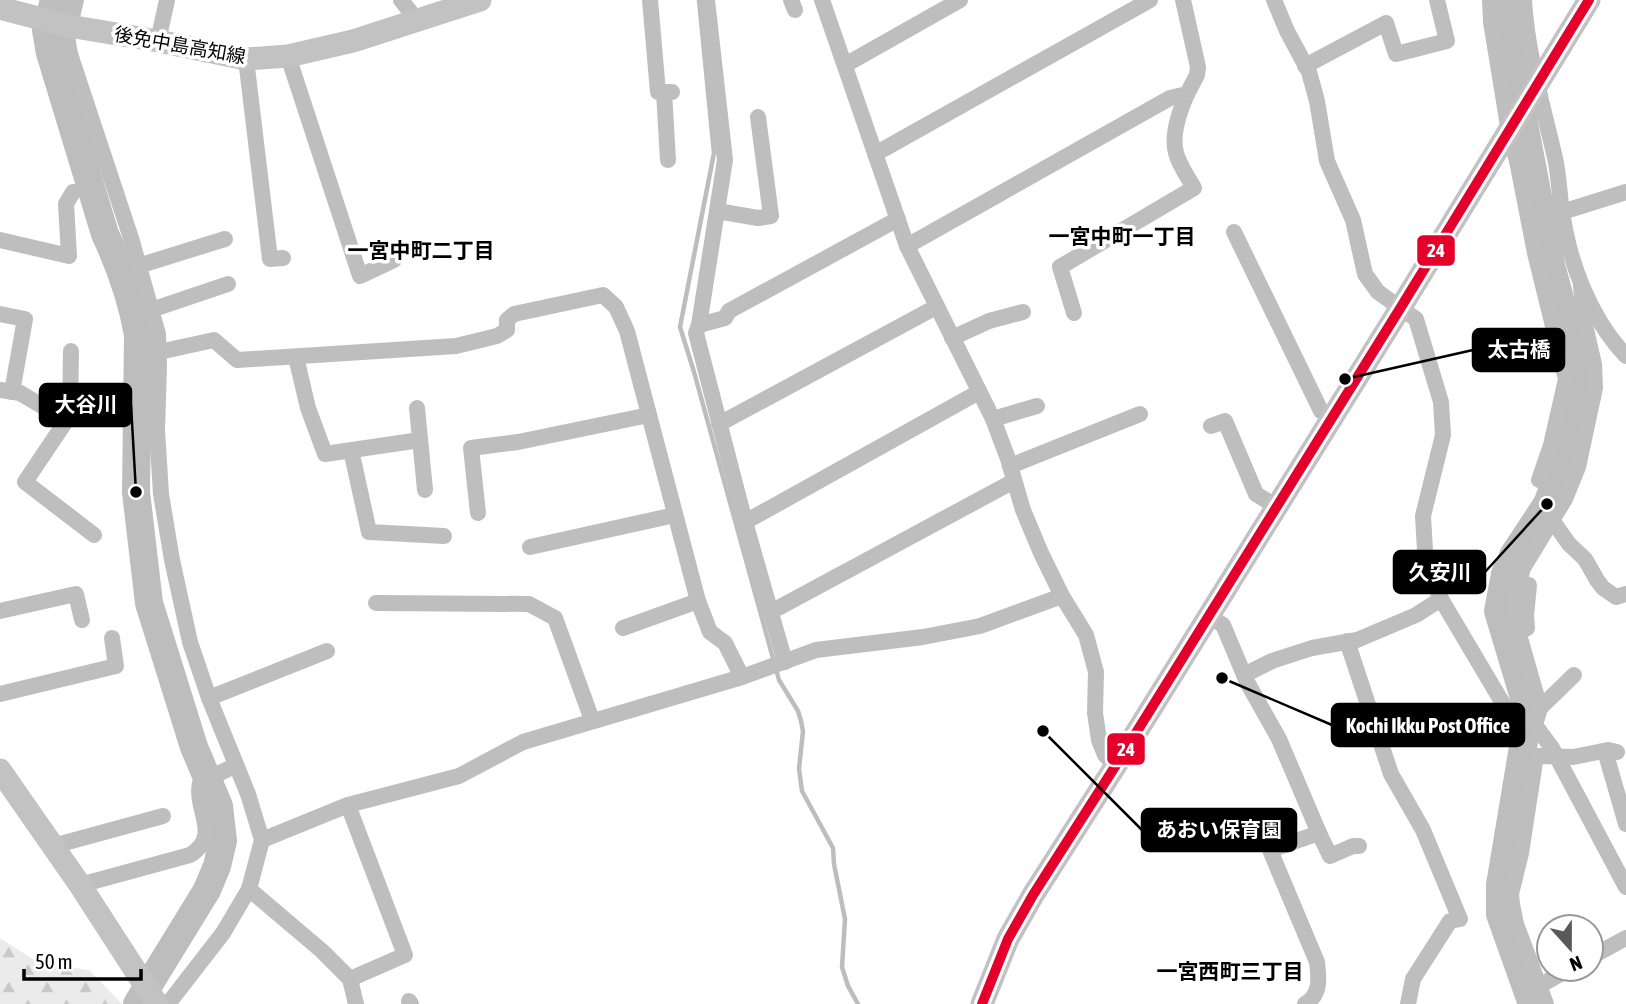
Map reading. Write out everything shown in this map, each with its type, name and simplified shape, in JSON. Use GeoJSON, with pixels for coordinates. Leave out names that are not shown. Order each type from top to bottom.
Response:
{"type":"FeatureCollection","features":[{"type":"Feature","properties":{"kind":"main road","name":"後免中島高知線"},"geometry":{"type":"LineString","coordinates":[[0,8],[32,8],[65,26],[246,59],[289,56],[353,41],[480,0]]}},
{"type":"Feature","properties":{"kind":"main road"},"geometry":{"type":"LineString","coordinates":[[982,1004],[1008,939],[1032,895],[1277,507],[1589,0]]}},
{"type":"Feature","properties":{"kind":"main road"},"geometry":{"type":"LineString","coordinates":[[0,770],[80,885],[157,1004]]}},
{"type":"Feature","properties":{"kind":"street"},"geometry":{"type":"LineString","coordinates":[[76,0],[65,26],[77,81],[158,334],[157,430],[161,494],[190,642],[262,840],[249,889],[223,933],[168,1004]]}},
{"type":"Feature","properties":{"kind":"street"},"geometry":{"type":"LineString","coordinates":[[158,41],[167,0]]}},
{"type":"Feature","properties":{"kind":"street"},"geometry":{"type":"LineString","coordinates":[[401,0],[416,19]]}},
{"type":"Feature","properties":{"kind":"street"},"geometry":{"type":"LineString","coordinates":[[650,0],[658,92],[668,92],[668,160]]}},
{"type":"Feature","properties":{"kind":"street"},"geometry":{"type":"LineString","coordinates":[[707,0],[725,160],[696,334],[769,611],[779,664]]}},
{"type":"Feature","properties":{"kind":"street"},"geometry":{"type":"LineString","coordinates":[[822,0],[907,246],[993,419],[1023,510],[1062,596],[1079,623],[1092,653],[1096,671],[1095,713],[1099,740],[1105,755],[1116,765]]}},
{"type":"Feature","properties":{"kind":"street"},"geometry":{"type":"LineString","coordinates":[[845,65],[960,0]]}},
{"type":"Feature","properties":{"kind":"street"},"geometry":{"type":"LineString","coordinates":[[875,154],[1150,0]]}},
{"type":"Feature","properties":{"kind":"street"},"geometry":{"type":"LineString","coordinates":[[1074,313],[1060,267],[1194,188],[1176,153],[1176,132],[1181,107],[1197,75],[1198,67],[1183,0]]}},
{"type":"Feature","properties":{"kind":"street"},"geometry":{"type":"LineString","coordinates":[[1274,0],[1305,66],[1317,101],[1327,161],[1353,220],[1365,274],[1378,292],[1416,319],[1442,410],[1443,435],[1423,516],[1425,550],[1441,599],[1508,712],[1535,725],[1556,756],[1625,880]]}},
{"type":"Feature","properties":{"kind":"street"},"geometry":{"type":"LineString","coordinates":[[1305,66],[1386,23],[1396,54],[1447,41],[1437,0]]}},
{"type":"Feature","properties":{"kind":"street"},"geometry":{"type":"LineString","coordinates":[[1524,0],[1535,88],[1559,176],[1562,212],[1581,286],[1584,324],[1594,364],[1595,388],[1573,484],[1518,578],[1515,597],[1519,632],[1541,709]]}},
{"type":"Feature","properties":{"kind":"street"},"geometry":{"type":"LineString","coordinates":[[1489,1],[1509,132],[1540,276],[1566,379],[1554,434],[1539,480]]}},
{"type":"Feature","properties":{"kind":"street"},"geometry":{"type":"LineString","coordinates":[[1491,22],[1525,21]]}},
{"type":"Feature","properties":{"kind":"street"},"geometry":{"type":"LineString","coordinates":[[289,56],[360,276],[394,260]]}},
{"type":"Feature","properties":{"kind":"street"},"geometry":{"type":"LineString","coordinates":[[246,59],[270,260],[283,258]]}},
{"type":"Feature","properties":{"kind":"street"},"geometry":{"type":"LineString","coordinates":[[907,246],[1170,97],[1187,94]]}},
{"type":"Feature","properties":{"kind":"street"},"geometry":{"type":"LineString","coordinates":[[717,211],[758,218],[771,216],[758,117]]}},
{"type":"Feature","properties":{"kind":"street"},"geometry":{"type":"LineString","coordinates":[[0,240],[69,256],[66,204],[73,192]]}},
{"type":"Feature","properties":{"kind":"street"},"geometry":{"type":"LineString","coordinates":[[1562,212],[1626,192]]}},
{"type":"Feature","properties":{"kind":"street"},"geometry":{"type":"LineString","coordinates":[[699,325],[725,318],[729,311],[898,219]]}},
{"type":"Feature","properties":{"kind":"street"},"geometry":{"type":"LineString","coordinates":[[1234,232],[1321,411],[1333,417]]}},
{"type":"Feature","properties":{"kind":"street"},"geometry":{"type":"LineString","coordinates":[[138,266],[225,239]]}},
{"type":"Feature","properties":{"kind":"street"},"geometry":{"type":"LineString","coordinates":[[151,310],[228,284]]}},
{"type":"Feature","properties":{"kind":"street"},"geometry":{"type":"LineString","coordinates":[[1581,286],[1615,343],[1626,356]]}},
{"type":"Feature","properties":{"kind":"street"},"geometry":{"type":"LineString","coordinates":[[159,352],[214,340],[237,360],[456,346],[497,337],[507,330],[507,320],[514,314],[603,295],[616,307],[627,331],[698,601],[710,632],[725,643],[742,677]]}},
{"type":"Feature","properties":{"kind":"street"},"geometry":{"type":"LineString","coordinates":[[719,424],[936,307]]}},
{"type":"Feature","properties":{"kind":"street"},"geometry":{"type":"LineString","coordinates":[[952,338],[989,321],[1023,312]]}},
{"type":"Feature","properties":{"kind":"street"},"geometry":{"type":"LineString","coordinates":[[0,314],[25,319],[6,391],[20,394],[66,420]]}},
{"type":"Feature","properties":{"kind":"street"},"geometry":{"type":"LineString","coordinates":[[71,351],[70,415],[25,482],[94,535]]}},
{"type":"Feature","properties":{"kind":"street"},"geometry":{"type":"LineString","coordinates":[[296,357],[308,408],[324,454],[420,440]]}},
{"type":"Feature","properties":{"kind":"street"},"geometry":{"type":"LineString","coordinates":[[745,522],[979,392]]}},
{"type":"Feature","properties":{"kind":"street"},"geometry":{"type":"LineString","coordinates":[[993,419],[1037,405]]}},
{"type":"Feature","properties":{"kind":"street"},"geometry":{"type":"LineString","coordinates":[[417,408],[425,491]]}},
{"type":"Feature","properties":{"kind":"street"},"geometry":{"type":"LineString","coordinates":[[769,611],[1012,473],[1140,414]]}},
{"type":"Feature","properties":{"kind":"street"},"geometry":{"type":"LineString","coordinates":[[478,513],[471,448],[518,442],[649,415]]}},
{"type":"Feature","properties":{"kind":"street"},"geometry":{"type":"LineString","coordinates":[[1210,426],[1225,421],[1256,494],[1277,507]]}},
{"type":"Feature","properties":{"kind":"street"},"geometry":{"type":"LineString","coordinates":[[351,450],[369,532],[444,536]]}},
{"type":"Feature","properties":{"kind":"street"},"geometry":{"type":"LineString","coordinates":[[530,547],[675,515]]}},
{"type":"Feature","properties":{"kind":"street"},"geometry":{"type":"LineString","coordinates":[[1552,520],[1569,544],[1585,559],[1592,574],[1604,588],[1616,597],[1626,594]]}},
{"type":"Feature","properties":{"kind":"street"},"geometry":{"type":"LineString","coordinates":[[1519,632],[1527,628],[1529,585]]}},
{"type":"Feature","properties":{"kind":"street"},"geometry":{"type":"LineString","coordinates":[[0,611],[76,594],[82,620]]}},
{"type":"Feature","properties":{"kind":"street"},"geometry":{"type":"LineString","coordinates":[[262,840],[348,806],[459,776],[523,742],[742,677],[816,650],[923,637],[981,626],[1062,596]]}},
{"type":"Feature","properties":{"kind":"street"},"geometry":{"type":"LineString","coordinates":[[1244,675],[1272,661],[1312,648],[1357,640],[1416,615],[1441,599]]}},
{"type":"Feature","properties":{"kind":"street"},"geometry":{"type":"LineString","coordinates":[[623,628],[698,601]]}},
{"type":"Feature","properties":{"kind":"street"},"geometry":{"type":"LineString","coordinates":[[376,603],[529,604],[555,618],[592,720]]}},
{"type":"Feature","properties":{"kind":"street"},"geometry":{"type":"LineString","coordinates":[[1209,616],[1223,625],[1244,675],[1279,738],[1330,856],[1359,846]]}},
{"type":"Feature","properties":{"kind":"street"},"geometry":{"type":"LineString","coordinates":[[0,694],[116,666],[112,638]]}},
{"type":"Feature","properties":{"kind":"street"},"geometry":{"type":"LineString","coordinates":[[1347,641],[1391,774],[1423,830],[1460,919],[1450,921],[1413,979],[1408,1004]]}},
{"type":"Feature","properties":{"kind":"street"},"geometry":{"type":"LineString","coordinates":[[209,698],[327,651]]}},
{"type":"Feature","properties":{"kind":"street"},"geometry":{"type":"LineString","coordinates":[[1535,725],[1541,709],[1574,675]]}},
{"type":"Feature","properties":{"kind":"street"},"geometry":{"type":"LineString","coordinates":[[1546,1004],[1516,924],[1511,894],[1521,853],[1535,762],[1539,756],[1573,757],[1611,751],[1626,824]]}},
{"type":"Feature","properties":{"kind":"street"},"geometry":{"type":"LineString","coordinates":[[80,885],[190,855],[200,849],[205,839],[206,827],[198,793],[200,783],[236,765]]}},
{"type":"Feature","properties":{"kind":"street"},"geometry":{"type":"LineString","coordinates":[[348,806],[405,955],[350,979]]}},
{"type":"Feature","properties":{"kind":"street"},"geometry":{"type":"LineString","coordinates":[[53,846],[163,816]]}},
{"type":"Feature","properties":{"kind":"street"},"geometry":{"type":"LineString","coordinates":[[1310,1003],[1320,981],[1317,962],[1270,850],[1319,833]]}},
{"type":"Feature","properties":{"kind":"street"},"geometry":{"type":"LineString","coordinates":[[249,889],[322,951],[350,979],[356,1004]]}},
{"type":"Feature","properties":{"kind":"street"},"geometry":{"type":"LineString","coordinates":[[1605,949],[1626,938]]}},
{"type":"Feature","properties":{"kind":"street"},"geometry":{"type":"LineString","coordinates":[[1539,986],[1544,983]]}},
{"type":"Feature","properties":{"kind":"green space"},"geometry":{"type":"Polygon","coordinates":[[[0,938],[39,963],[89,970],[122,1004],[0,1004],[0,938]]]}},
{"type":"Feature","properties":{"kind":"waterway"},"geometry":{"type":"LineString","coordinates":[[54,0],[46,30],[50,53],[105,234],[129,296],[138,335],[136,492],[149,603],[194,747],[219,806],[223,841],[207,890],[137,1004]]}},
{"type":"Feature","properties":{"kind":"waterway"},"geometry":{"type":"LineString","coordinates":[[699,0],[714,153],[680,327],[779,680],[801,721],[803,731],[799,769],[802,791],[833,848],[845,919],[842,967],[858,1004]]}},
{"type":"Feature","properties":{"kind":"waterway"},"geometry":{"type":"LineString","coordinates":[[1506,0],[1513,66],[1551,265],[1581,383],[1575,416],[1558,475],[1547,504],[1514,554],[1505,574],[1498,611],[1525,701],[1524,741],[1500,885],[1500,914],[1532,1004]]}},
{"type":"Feature","properties":{"kind":"transit line","name":"24"},"geometry":{"type":"LineString","coordinates":[[982,1004],[1008,939],[1033,895],[1401,307],[1589,0]]}},
{"type":"Feature","properties":{"kind":"place","name":"太古橋"},"geometry":{"type":"Point","coordinates":[1345,379]}},
{"type":"Feature","properties":{"kind":"place","name":"大谷川"},"geometry":{"type":"Point","coordinates":[136,492]}},
{"type":"Feature","properties":{"kind":"place","name":"久安川"},"geometry":{"type":"Point","coordinates":[1547,504]}},
{"type":"Feature","properties":{"kind":"place","name":"Kochi Ikku Post Office"},"geometry":{"type":"Point","coordinates":[1222,678]}},
{"type":"Feature","properties":{"kind":"place","name":"あおい保育園"},"geometry":{"type":"Point","coordinates":[1043,731]}},
{"type":"Feature","properties":{"kind":"district","name":"一宮中町一丁目"},"geometry":{"type":"Point","coordinates":[1122,237]}},
{"type":"Feature","properties":{"kind":"district","name":"一宮中町二丁目"},"geometry":{"type":"Point","coordinates":[421,251]}},
{"type":"Feature","properties":{"kind":"district","name":"一宮西町三丁目"},"geometry":{"type":"Point","coordinates":[1230,972]}}]}
